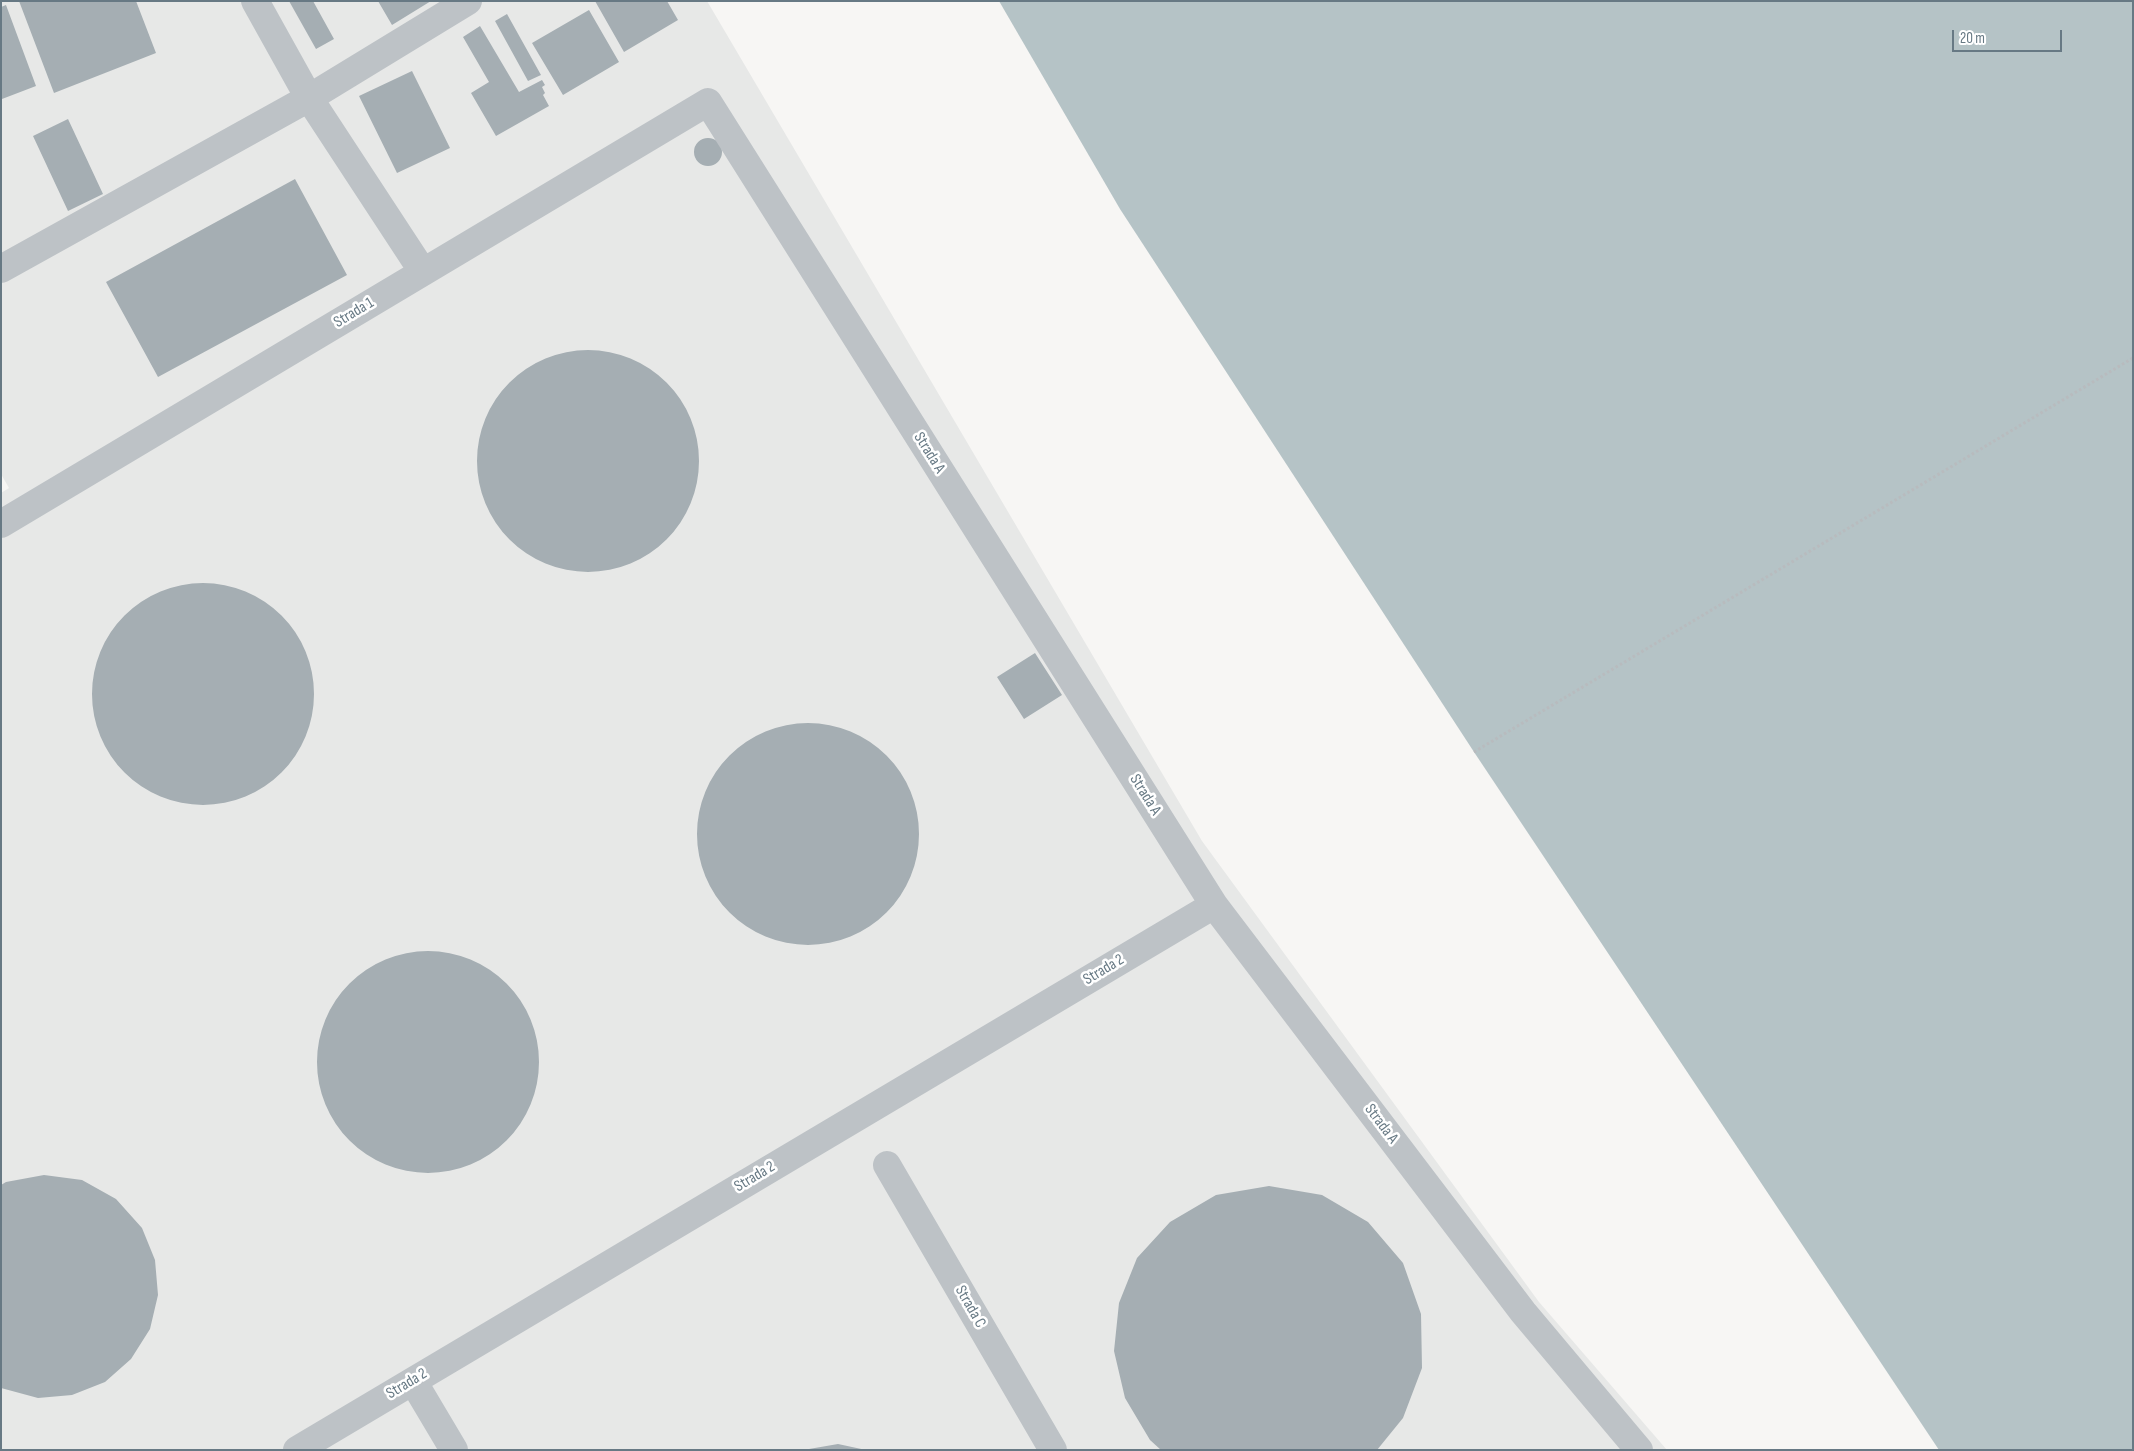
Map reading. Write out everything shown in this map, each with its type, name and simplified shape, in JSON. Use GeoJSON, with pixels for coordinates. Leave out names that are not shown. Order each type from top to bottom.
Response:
{"type":"FeatureCollection","features":[{"type":"Feature","properties":{"kind":"lane"},"geometry":{"type":"LineString","coordinates":[[255,1],[309,98],[423,272]]}},
{"type":"Feature","properties":{"kind":"lane"},"geometry":{"type":"LineString","coordinates":[[1,269],[309,98],[468,1]]}},
{"type":"Feature","properties":{"kind":"lane","name":"Strada 1"},"geometry":{"type":"LineString","coordinates":[[1,524],[708,102]]}},
{"type":"Feature","properties":{"kind":"lane","name":"Strada A"},"geometry":{"type":"LineString","coordinates":[[708,102],[1214,904],[1523,1312],[1638,1450]]}},
{"type":"Feature","properties":{"kind":"lane","name":"Strada 2"},"geometry":{"type":"LineString","coordinates":[[297,1450],[1214,904]]}},
{"type":"Feature","properties":{"kind":"lane","name":"Strada C"},"geometry":{"type":"LineString","coordinates":[[887,1164],[1053,1450]]}},
{"type":"Feature","properties":{"kind":"lane"},"geometry":{"type":"LineString","coordinates":[[413,1381],[454,1450]]}},
{"type":"Feature","properties":{"kind":"path"},"geometry":{"type":"LineString","coordinates":[[1474,752],[2133,358]]}},
{"type":"Feature","properties":{"kind":"shaded area"},"geometry":{"type":"Polygon","coordinates":[[[1,1],[707,1],[1202,841],[1539,1302],[1667,1450],[1,1450],[1,493],[9,488],[1,474],[1,1]]]}},
{"type":"Feature","properties":{"kind":"shaded area"},"geometry":{"type":"Polygon","coordinates":[[[999,1],[2133,1],[2133,1450],[1939,1450],[1474,752],[1120,209],[999,1]]]}},
{"type":"Feature","properties":{"kind":"building"},"geometry":{"type":"Polygon","coordinates":[[[19,1],[136,1],[156,53],[54,93],[19,1]]]}},
{"type":"Feature","properties":{"kind":"building"},"geometry":{"type":"Polygon","coordinates":[[[289,1],[313,1],[334,39],[316,49],[289,1]]]}},
{"type":"Feature","properties":{"kind":"building"},"geometry":{"type":"Polygon","coordinates":[[[378,1],[431,1],[392,25],[378,1]]]}},
{"type":"Feature","properties":{"kind":"building"},"geometry":{"type":"Polygon","coordinates":[[[595,1],[667,1],[678,20],[624,52],[595,1]]]}},
{"type":"Feature","properties":{"kind":"building"},"geometry":{"type":"Polygon","coordinates":[[[6,5],[36,86],[2,99],[1,7],[6,5]]]}},
{"type":"Feature","properties":{"kind":"building"},"geometry":{"type":"Polygon","coordinates":[[[589,10],[619,62],[563,95],[532,43],[589,10]]]}},
{"type":"Feature","properties":{"kind":"building"},"geometry":{"type":"Polygon","coordinates":[[[507,14],[541,75],[528,81],[495,21],[507,14]]]}},
{"type":"Feature","properties":{"kind":"building"},"geometry":{"type":"Polygon","coordinates":[[[480,26],[519,92],[542,80],[545,85],[542,87],[545,93],[543,95],[549,106],[496,136],[471,93],[489,82],[463,37],[480,26]]]}},
{"type":"Feature","properties":{"kind":"building"},"geometry":{"type":"Polygon","coordinates":[[[412,71],[450,148],[397,173],[359,96],[412,71]]]}},
{"type":"Feature","properties":{"kind":"building"},"geometry":{"type":"Polygon","coordinates":[[[68,119],[103,194],[68,211],[33,136],[68,119]]]}},
{"type":"Feature","properties":{"kind":"building"},"geometry":{"type":"Polygon","coordinates":[[[708,138],[718,142],[722,152],[718,162],[708,166],[698,162],[694,152],[698,142],[708,138]]]}},
{"type":"Feature","properties":{"kind":"building"},"geometry":{"type":"Polygon","coordinates":[[[295,179],[347,275],[158,377],[106,282],[295,179]]]}},
{"type":"Feature","properties":{"kind":"building"},"geometry":{"type":"Polygon","coordinates":[[[588,350],[610,352],[640,363],[658,375],[674,391],[686,409],[694,429],[699,461],[697,483],[686,513],[674,531],[658,547],[640,559],[620,567],[588,572],[566,570],[536,559],[518,547],[502,531],[490,513],[482,493],[477,461],[479,439],[490,409],[502,391],[518,375],[536,363],[556,355],[588,350]]]}},
{"type":"Feature","properties":{"kind":"building"},"geometry":{"type":"Polygon","coordinates":[[[203,583],[225,585],[255,596],[273,608],[289,624],[301,642],[309,662],[314,694],[312,716],[301,746],[289,764],[273,780],[255,792],[235,800],[203,805],[181,803],[151,792],[133,780],[117,764],[105,746],[97,726],[92,694],[94,672],[105,642],[117,624],[133,608],[151,596],[171,588],[203,583]]]}},
{"type":"Feature","properties":{"kind":"building"},"geometry":{"type":"Polygon","coordinates":[[[1035,653],[1062,695],[1024,719],[997,677],[1035,653]]]}},
{"type":"Feature","properties":{"kind":"building"},"geometry":{"type":"Polygon","coordinates":[[[808,723],[830,725],[860,736],[878,748],[894,764],[906,782],[914,802],[919,834],[917,856],[906,886],[894,904],[878,920],[860,932],[840,940],[808,945],[786,943],[756,932],[738,920],[722,904],[710,886],[702,866],[697,834],[699,812],[710,782],[722,764],[738,748],[756,736],[776,728],[808,723]]]}},
{"type":"Feature","properties":{"kind":"building"},"geometry":{"type":"Polygon","coordinates":[[[428,951],[450,953],[480,964],[498,976],[514,992],[526,1010],[534,1030],[539,1062],[537,1084],[526,1114],[514,1132],[498,1148],[480,1160],[460,1168],[428,1173],[406,1171],[376,1160],[358,1148],[342,1132],[330,1114],[322,1094],[317,1062],[319,1040],[330,1010],[342,992],[358,976],[376,964],[396,956],[428,951]]]}},
{"type":"Feature","properties":{"kind":"building"},"geometry":{"type":"Polygon","coordinates":[[[44,1175],[82,1180],[116,1199],[142,1228],[155,1260],[158,1295],[150,1329],[131,1359],[105,1382],[72,1395],[38,1398],[1,1388],[1,1185],[6,1182],[44,1175]]]}},
{"type":"Feature","properties":{"kind":"building"},"geometry":{"type":"Polygon","coordinates":[[[1269,1186],[1322,1195],[1368,1222],[1403,1263],[1421,1314],[1422,1368],[1403,1418],[1377,1450],[1161,1450],[1150,1440],[1125,1398],[1114,1351],[1119,1303],[1137,1258],[1170,1222],[1216,1195],[1269,1186]]]}},
{"type":"Feature","properties":{"kind":"building"},"geometry":{"type":"Polygon","coordinates":[[[838,1444],[866,1450],[809,1449],[838,1444]]]}}]}
